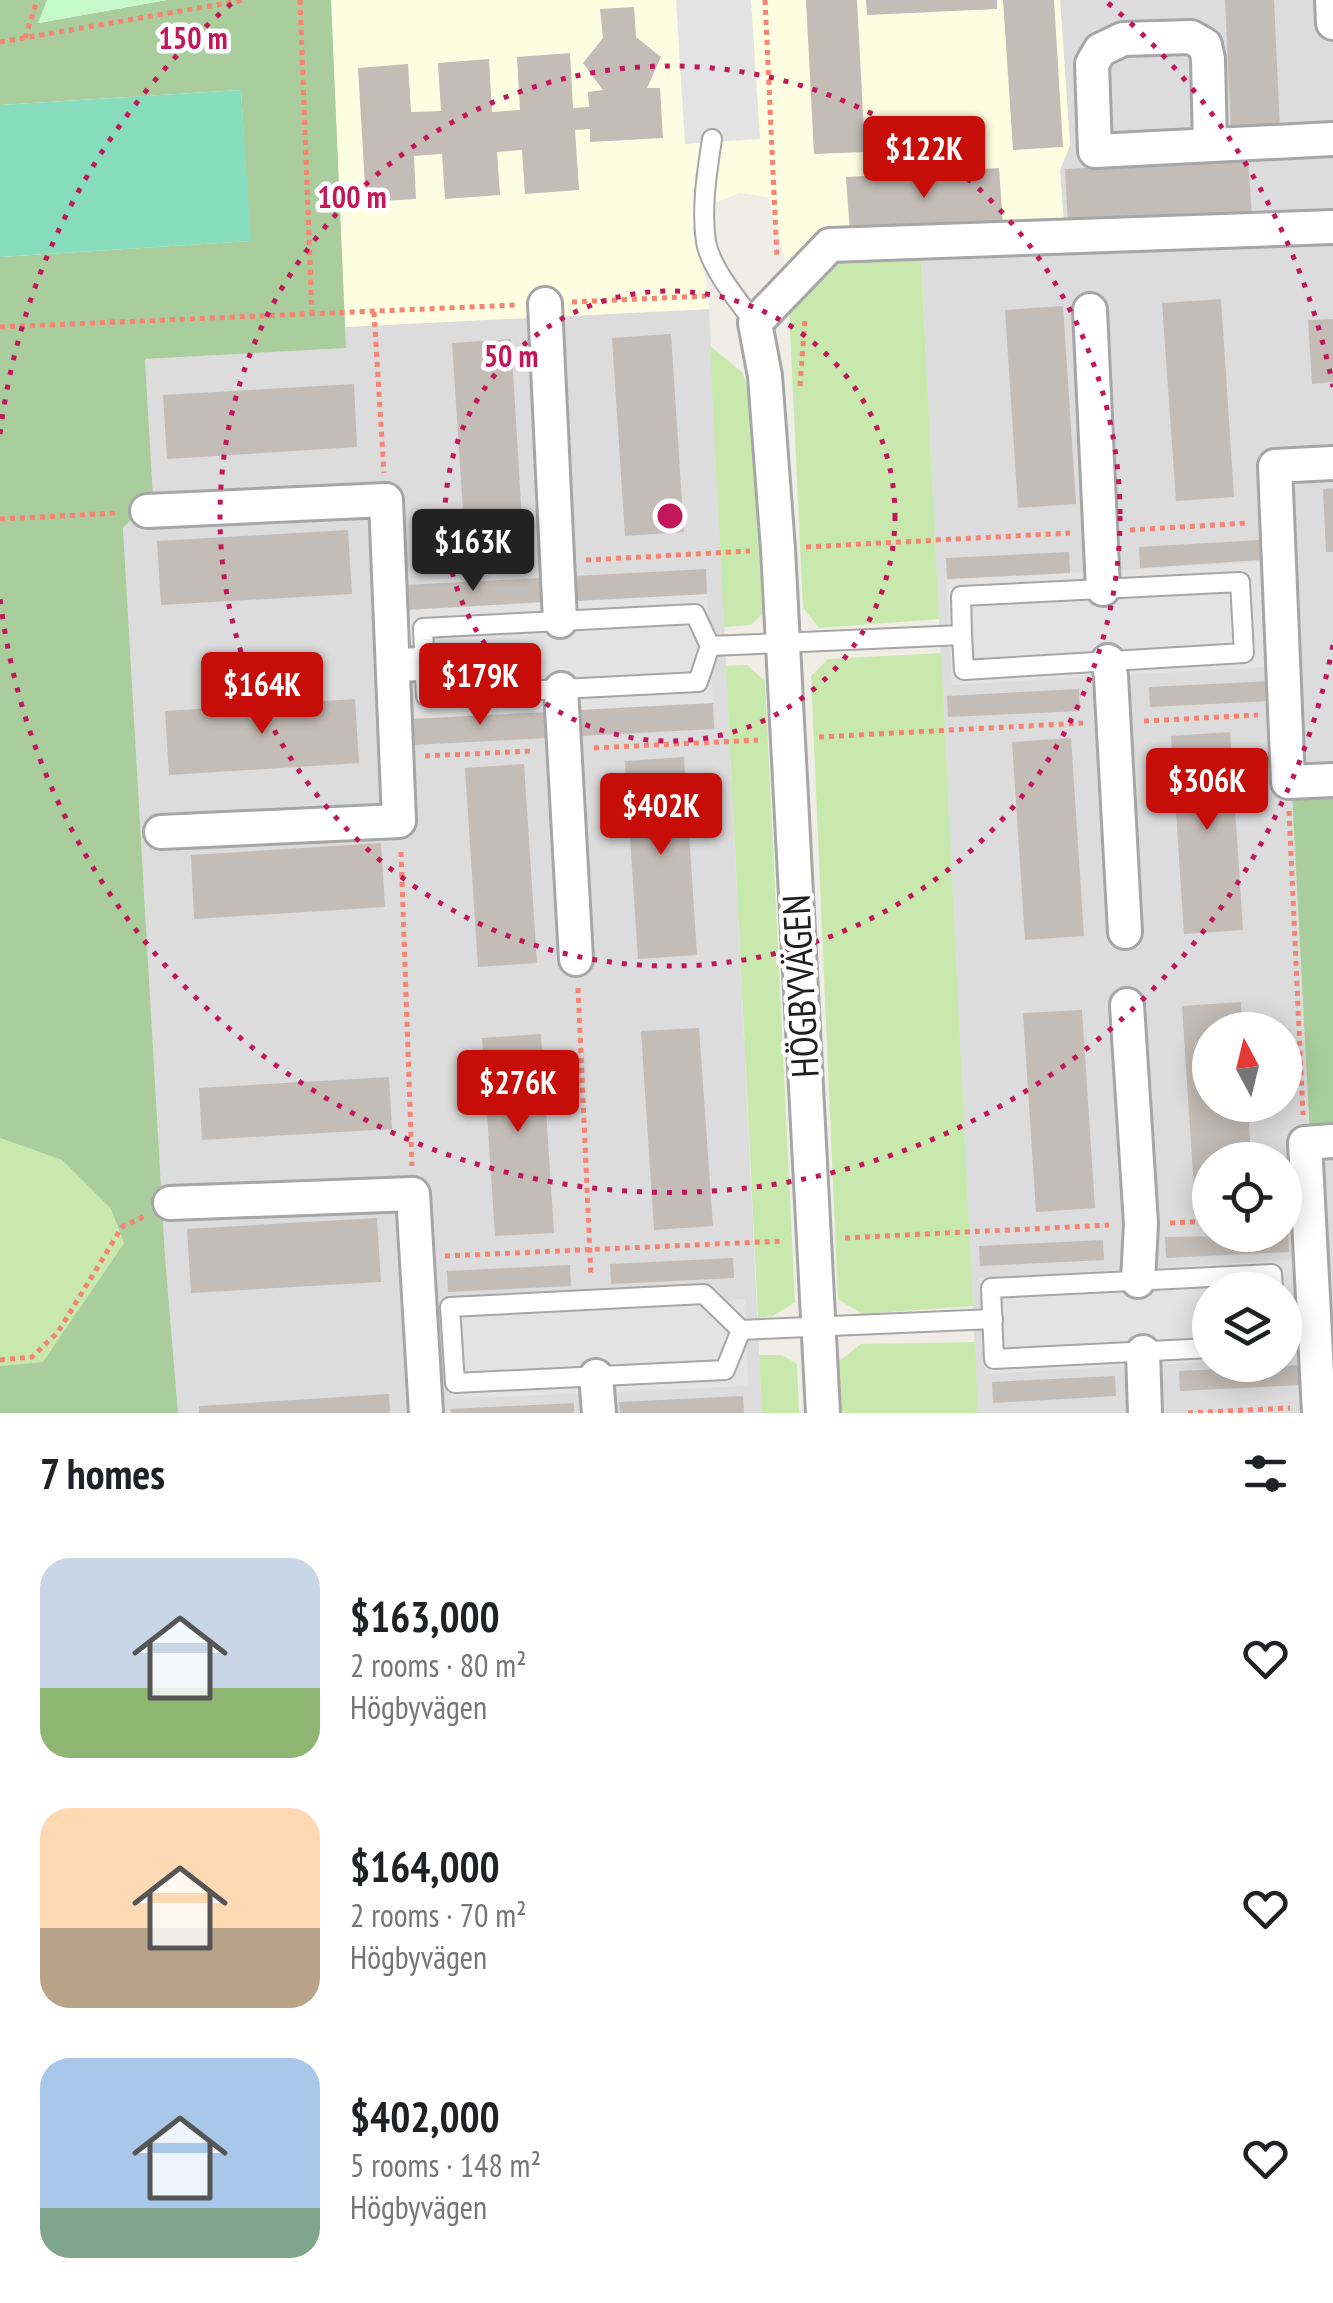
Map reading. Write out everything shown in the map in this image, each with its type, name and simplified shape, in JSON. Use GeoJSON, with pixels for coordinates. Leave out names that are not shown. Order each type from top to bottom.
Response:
{"type":"FeatureCollection","features":[{"type":"Feature","properties":{"kind":"street"},"geometry":{"type":"LineString","coordinates":[[1332,0],[1333,22]]}},
{"type":"Feature","properties":{"kind":"street"},"geometry":{"type":"LineString","coordinates":[[1210,145],[1205,45],[1190,38],[1123,38],[1100,50],[1092,64],[1095,151],[1333,139]]}},
{"type":"Feature","properties":{"kind":"street"},"geometry":{"type":"LineString","coordinates":[[755,323],[830,245],[1333,227]]}},
{"type":"Feature","properties":{"kind":"street"},"geometry":{"type":"LineString","coordinates":[[545,304],[560,621]]}},
{"type":"Feature","properties":{"kind":"street"},"geometry":{"type":"LineString","coordinates":[[1090,310],[1103,589]]}},
{"type":"Feature","properties":{"kind":"street","name":"HÖGBYVÄGEN"},"geometry":{"type":"LineString","coordinates":[[755,323],[765,376],[778,549],[823,1413]]}},
{"type":"Feature","properties":{"kind":"street"},"geometry":{"type":"LineString","coordinates":[[1333,463],[1275,466],[1288,782],[1333,780]]}},
{"type":"Feature","properties":{"kind":"street"},"geometry":{"type":"LineString","coordinates":[[147,511],[386,500],[388,570],[409,665],[396,757],[400,821],[160,832]]}},
{"type":"Feature","properties":{"kind":"street"},"geometry":{"type":"LineString","coordinates":[[1108,662],[1124,932]]}},
{"type":"Feature","properties":{"kind":"street"},"geometry":{"type":"LineString","coordinates":[[561,689],[576,959]]}},
{"type":"Feature","properties":{"kind":"street"},"geometry":{"type":"LineString","coordinates":[[1127,1004],[1140,1224],[1138,1280]]}},
{"type":"Feature","properties":{"kind":"street"},"geometry":{"type":"LineString","coordinates":[[1302,1296],[1319,1142]]}},
{"type":"Feature","properties":{"kind":"street"},"geometry":{"type":"LineString","coordinates":[[170,1204],[413,1194],[437,1346],[426,1413]]}},
{"type":"Feature","properties":{"kind":"street"},"geometry":{"type":"LineString","coordinates":[[1302,1324],[1319,1410]]}},
{"type":"Feature","properties":{"kind":"street"},"geometry":{"type":"LineString","coordinates":[[1143,1352],[1145,1413]]}},
{"type":"Feature","properties":{"kind":"street"},"geometry":{"type":"LineString","coordinates":[[596,1376],[599,1413]]}},
{"type":"Feature","properties":{"kind":"lane"},"geometry":{"type":"LineString","coordinates":[[712,138],[705,190],[706,244],[726,285],[755,323]]}},
{"type":"Feature","properties":{"kind":"lane"},"geometry":{"type":"LineString","coordinates":[[1240,582],[1244,653],[964,670],[962,635],[961,596],[1240,582]]}},
{"type":"Feature","properties":{"kind":"lane"},"geometry":{"type":"LineString","coordinates":[[694,614],[710,646],[698,682],[426,696],[409,665],[423,628],[694,614]]}},
{"type":"Feature","properties":{"kind":"lane"},"geometry":{"type":"LineString","coordinates":[[710,646],[962,635]]}},
{"type":"Feature","properties":{"kind":"lane"},"geometry":{"type":"LineString","coordinates":[[1192,1278],[991,1288],[994,1359],[1192,1349]]}},
{"type":"Feature","properties":{"kind":"lane"},"geometry":{"type":"LineString","coordinates":[[741,1330],[724,1370],[454,1383],[437,1346],[450,1306],[704,1294],[741,1330],[993,1319]]}},
{"type":"Feature","properties":{"kind":"path"},"geometry":{"type":"LineString","coordinates":[[25,38],[38,0]]}},
{"type":"Feature","properties":{"kind":"path"},"geometry":{"type":"LineString","coordinates":[[0,42],[245,0]]}},
{"type":"Feature","properties":{"kind":"path"},"geometry":{"type":"LineString","coordinates":[[300,0],[312,314]]}},
{"type":"Feature","properties":{"kind":"path"},"geometry":{"type":"LineString","coordinates":[[0,328],[714,296],[726,285]]}},
{"type":"Feature","properties":{"kind":"path"},"geometry":{"type":"LineString","coordinates":[[374,312],[386,500]]}},
{"type":"Feature","properties":{"kind":"path"},"geometry":{"type":"LineString","coordinates":[[0,519],[147,511]]}},
{"type":"Feature","properties":{"kind":"path"},"geometry":{"type":"LineString","coordinates":[[388,570],[1277,522]]}},
{"type":"Feature","properties":{"kind":"path"},"geometry":{"type":"LineString","coordinates":[[396,757],[1285,714]]}},
{"type":"Feature","properties":{"kind":"path"},"geometry":{"type":"LineString","coordinates":[[1288,782],[1319,1142]]}},
{"type":"Feature","properties":{"kind":"path"},"geometry":{"type":"LineString","coordinates":[[400,821],[413,1194]]}},
{"type":"Feature","properties":{"kind":"path"},"geometry":{"type":"LineString","coordinates":[[576,959],[593,1300]]}},
{"type":"Feature","properties":{"kind":"path"},"geometry":{"type":"LineString","coordinates":[[0,1360],[32,1357],[58,1332],[122,1227],[170,1204]]}},
{"type":"Feature","properties":{"kind":"path"},"geometry":{"type":"LineString","coordinates":[[1188,1413],[1319,1410]]}},
{"type":"Feature","properties":{"kind":"shaded area"},"geometry":{"type":"Polygon","coordinates":[[[331,0],[1060,0],[1070,145],[1060,170],[1066,252],[787,265],[768,197],[739,193],[712,204],[702,248],[709,309],[345,327],[331,0]]]}},
{"type":"Feature","properties":{"kind":"shaded area"},"geometry":{"type":"Polygon","coordinates":[[[676,0],[751,0],[760,139],[685,144],[676,0]]]}},
{"type":"Feature","properties":{"kind":"shaded area"},"geometry":{"type":"Polygon","coordinates":[[[1060,0],[1333,0],[1333,1413],[978,1413],[921,259],[1065,252],[1060,170],[1070,145],[1060,0]]]}},
{"type":"Feature","properties":{"kind":"shaded area"},"geometry":{"type":"Polygon","coordinates":[[[709,309],[762,1413],[178,1413],[165,1256],[123,528],[153,497],[145,359],[345,348],[345,327],[709,309]]]}},
{"type":"Feature","properties":{"kind":"shaded area"},"geometry":{"type":"Polygon","coordinates":[[[1259,562],[1265,667],[952,685],[946,580],[1259,562]]]}},
{"type":"Feature","properties":{"kind":"shaded area"},"geometry":{"type":"Polygon","coordinates":[[[707,594],[713,703],[411,719],[406,610],[707,594]]]}},
{"type":"Feature","properties":{"kind":"shaded area"},"geometry":{"type":"Polygon","coordinates":[[[1290,1260],[1291,1272],[1192,1272],[1192,1363],[985,1374],[979,1278],[1290,1260]]]}},
{"type":"Feature","properties":{"kind":"shaded area"},"geometry":{"type":"Polygon","coordinates":[[[745,1299],[748,1386],[451,1399],[447,1312],[745,1299]]]}},
{"type":"Feature","properties":{"kind":"green space"},"geometry":{"type":"Polygon","coordinates":[[[0,0],[47,0],[39,23],[167,0],[331,0],[346,348],[145,359],[153,497],[123,528],[165,1256],[178,1413],[0,1413],[0,1366],[43,1362],[124,1243],[111,1209],[62,1160],[0,1138],[0,257],[250,241],[241,90],[0,105],[0,0]]]}},
{"type":"Feature","properties":{"kind":"green space"},"geometry":{"type":"Polygon","coordinates":[[[47,0],[167,0],[38,23],[47,0]]]}},
{"type":"Feature","properties":{"kind":"green space"},"geometry":{"type":"Polygon","coordinates":[[[241,90],[251,241],[0,257],[0,105],[241,90]]]}},
{"type":"Feature","properties":{"kind":"green space"},"geometry":{"type":"Polygon","coordinates":[[[921,259],[939,619],[819,628],[803,608],[787,265],[921,259]]]}},
{"type":"Feature","properties":{"kind":"green space"},"geometry":{"type":"Polygon","coordinates":[[[710,346],[743,373],[753,408],[762,614],[751,625],[724,627],[710,346]]]}},
{"type":"Feature","properties":{"kind":"green space"},"geometry":{"type":"Polygon","coordinates":[[[941,653],[973,1306],[862,1314],[838,1299],[811,676],[828,659],[941,653]]]}},
{"type":"Feature","properties":{"kind":"green space"},"geometry":{"type":"Polygon","coordinates":[[[747,665],[765,681],[795,1302],[773,1316],[758,1318],[726,666],[747,665]]]}},
{"type":"Feature","properties":{"kind":"green space"},"geometry":{"type":"Polygon","coordinates":[[[1333,789],[1333,1135],[1310,1136],[1292,791],[1333,789]]]}},
{"type":"Feature","properties":{"kind":"green space"},"geometry":{"type":"Polygon","coordinates":[[[0,1138],[62,1160],[111,1209],[124,1243],[43,1362],[0,1366],[0,1138]]]}},
{"type":"Feature","properties":{"kind":"green space"},"geometry":{"type":"Polygon","coordinates":[[[975,1342],[978,1413],[841,1413],[838,1362],[861,1344],[975,1342]]]}},
{"type":"Feature","properties":{"kind":"green space"},"geometry":{"type":"Polygon","coordinates":[[[759,1355],[782,1355],[797,1364],[799,1413],[762,1413],[759,1355]]]}},
{"type":"Feature","properties":{"kind":"building"},"geometry":{"type":"Polygon","coordinates":[[[806,0],[857,0],[865,152],[814,154],[806,0]]]}},
{"type":"Feature","properties":{"kind":"building"},"geometry":{"type":"Polygon","coordinates":[[[866,0],[997,0],[997,9],[867,15],[866,0]]]}},
{"type":"Feature","properties":{"kind":"building"},"geometry":{"type":"Polygon","coordinates":[[[1003,0],[1054,0],[1063,147],[1013,150],[1003,0]]]}},
{"type":"Feature","properties":{"kind":"building"},"geometry":{"type":"Polygon","coordinates":[[[1225,0],[1274,0],[1280,130],[1231,132],[1225,0]]]}},
{"type":"Feature","properties":{"kind":"building"},"geometry":{"type":"Polygon","coordinates":[[[634,7],[636,37],[661,57],[647,88],[660,88],[663,138],[590,142],[590,129],[575,130],[579,190],[525,194],[522,150],[497,152],[500,195],[445,199],[442,154],[414,156],[416,199],[366,202],[358,68],[408,64],[411,112],[441,111],[438,63],[489,59],[492,112],[520,110],[517,57],[570,53],[573,108],[589,107],[588,92],[603,90],[583,63],[603,38],[600,9],[634,7]]]}},
{"type":"Feature","properties":{"kind":"building"},"geometry":{"type":"Polygon","coordinates":[[[1248,159],[1252,216],[1068,226],[1065,169],[1248,159]]]}},
{"type":"Feature","properties":{"kind":"building"},"geometry":{"type":"Polygon","coordinates":[[[999,168],[1003,225],[850,234],[846,177],[999,168]]]}},
{"type":"Feature","properties":{"kind":"building"},"geometry":{"type":"Polygon","coordinates":[[[1221,299],[1234,497],[1176,501],[1162,303],[1221,299]]]}},
{"type":"Feature","properties":{"kind":"building"},"geometry":{"type":"Polygon","coordinates":[[[1063,306],[1076,504],[1018,508],[1005,310],[1063,306]]]}},
{"type":"Feature","properties":{"kind":"building"},"geometry":{"type":"Polygon","coordinates":[[[1333,319],[1333,382],[1312,384],[1308,320],[1333,319]]]}},
{"type":"Feature","properties":{"kind":"building"},"geometry":{"type":"Polygon","coordinates":[[[671,334],[684,532],[625,536],[612,338],[671,334]]]}},
{"type":"Feature","properties":{"kind":"building"},"geometry":{"type":"Polygon","coordinates":[[[511,339],[523,537],[465,541],[452,343],[511,339]]]}},
{"type":"Feature","properties":{"kind":"building"},"geometry":{"type":"Polygon","coordinates":[[[354,384],[357,447],[167,459],[163,395],[354,384]]]}},
{"type":"Feature","properties":{"kind":"building"},"geometry":{"type":"Polygon","coordinates":[[[1333,488],[1333,552],[1326,552],[1323,489],[1333,488]]]}},
{"type":"Feature","properties":{"kind":"building"},"geometry":{"type":"Polygon","coordinates":[[[348,530],[352,594],[161,605],[157,541],[348,530]]]}},
{"type":"Feature","properties":{"kind":"building"},"geometry":{"type":"Polygon","coordinates":[[[1260,540],[1261,560],[1140,568],[1139,547],[1260,540]]]}},
{"type":"Feature","properties":{"kind":"building"},"geometry":{"type":"Polygon","coordinates":[[[1069,552],[1070,573],[947,579],[946,558],[1069,552]]]}},
{"type":"Feature","properties":{"kind":"building"},"geometry":{"type":"Polygon","coordinates":[[[706,569],[707,594],[576,601],[575,576],[706,569]]]}},
{"type":"Feature","properties":{"kind":"building"},"geometry":{"type":"Polygon","coordinates":[[[542,578],[543,602],[406,610],[404,585],[542,578]]]}},
{"type":"Feature","properties":{"kind":"building"},"geometry":{"type":"Polygon","coordinates":[[[1272,681],[1273,701],[1150,707],[1149,687],[1272,681]]]}},
{"type":"Feature","properties":{"kind":"building"},"geometry":{"type":"Polygon","coordinates":[[[1079,689],[1080,711],[948,717],[947,696],[1079,689]]]}},
{"type":"Feature","properties":{"kind":"building"},"geometry":{"type":"Polygon","coordinates":[[[355,699],[359,763],[169,775],[165,711],[355,699]]]}},
{"type":"Feature","properties":{"kind":"building"},"geometry":{"type":"Polygon","coordinates":[[[713,703],[714,729],[580,736],[579,710],[713,703]]]}},
{"type":"Feature","properties":{"kind":"building"},"geometry":{"type":"Polygon","coordinates":[[[547,712],[548,738],[413,745],[411,719],[547,712]]]}},
{"type":"Feature","properties":{"kind":"building"},"geometry":{"type":"Polygon","coordinates":[[[1230,732],[1243,930],[1184,934],[1171,736],[1230,732]]]}},
{"type":"Feature","properties":{"kind":"building"},"geometry":{"type":"Polygon","coordinates":[[[1071,738],[1084,936],[1025,940],[1012,742],[1071,738]]]}},
{"type":"Feature","properties":{"kind":"building"},"geometry":{"type":"Polygon","coordinates":[[[684,757],[697,955],[638,959],[625,761],[684,757]]]}},
{"type":"Feature","properties":{"kind":"building"},"geometry":{"type":"Polygon","coordinates":[[[524,764],[537,963],[478,967],[465,768],[524,764]]]}},
{"type":"Feature","properties":{"kind":"building"},"geometry":{"type":"Polygon","coordinates":[[[381,843],[385,907],[194,919],[191,855],[381,843]]]}},
{"type":"Feature","properties":{"kind":"building"},"geometry":{"type":"Polygon","coordinates":[[[1241,1002],[1242,1012],[1192,1012],[1192,1122],[1249,1122],[1250,1142],[1192,1142],[1192,1158],[1182,1006],[1241,1002]]]}},
{"type":"Feature","properties":{"kind":"building"},"geometry":{"type":"Polygon","coordinates":[[[1082,1010],[1095,1208],[1036,1212],[1023,1013],[1082,1010]]]}},
{"type":"Feature","properties":{"kind":"building"},"geometry":{"type":"Polygon","coordinates":[[[699,1028],[713,1226],[654,1230],[641,1031],[699,1028]]]}},
{"type":"Feature","properties":{"kind":"building"},"geometry":{"type":"Polygon","coordinates":[[[541,1034],[554,1233],[495,1236],[482,1038],[541,1034]]]}},
{"type":"Feature","properties":{"kind":"building"},"geometry":{"type":"Polygon","coordinates":[[[389,1077],[392,1129],[202,1140],[199,1088],[389,1077]]]}},
{"type":"Feature","properties":{"kind":"building"},"geometry":{"type":"Polygon","coordinates":[[[377,1218],[381,1282],[191,1293],[187,1229],[377,1218]]]}},
{"type":"Feature","properties":{"kind":"building"},"geometry":{"type":"Polygon","coordinates":[[[1165,1237],[1192,1237],[1192,1252],[1289,1252],[1166,1258],[1165,1237]]]}},
{"type":"Feature","properties":{"kind":"building"},"geometry":{"type":"Polygon","coordinates":[[[1103,1240],[1104,1260],[980,1266],[979,1246],[1103,1240]]]}},
{"type":"Feature","properties":{"kind":"building"},"geometry":{"type":"Polygon","coordinates":[[[733,1258],[734,1278],[611,1284],[610,1264],[733,1258]]]}},
{"type":"Feature","properties":{"kind":"building"},"geometry":{"type":"Polygon","coordinates":[[[570,1265],[571,1286],[448,1292],[447,1271],[570,1265]]]}},
{"type":"Feature","properties":{"kind":"building"},"geometry":{"type":"Polygon","coordinates":[[[1302,1365],[1303,1385],[1180,1391],[1179,1371],[1192,1370],[1192,1382],[1302,1382],[1302,1365]]]}},
{"type":"Feature","properties":{"kind":"building"},"geometry":{"type":"Polygon","coordinates":[[[1115,1376],[1116,1396],[993,1403],[992,1382],[1115,1376]]]}},
{"type":"Feature","properties":{"kind":"building"},"geometry":{"type":"Polygon","coordinates":[[[389,1394],[390,1413],[199,1413],[199,1406],[389,1394]]]}},
{"type":"Feature","properties":{"kind":"building"},"geometry":{"type":"Polygon","coordinates":[[[743,1396],[744,1413],[620,1413],[619,1402],[743,1396]]]}},
{"type":"Feature","properties":{"kind":"building"},"geometry":{"type":"Polygon","coordinates":[[[574,1403],[574,1413],[451,1413],[450,1409],[574,1403]]]}}]}
